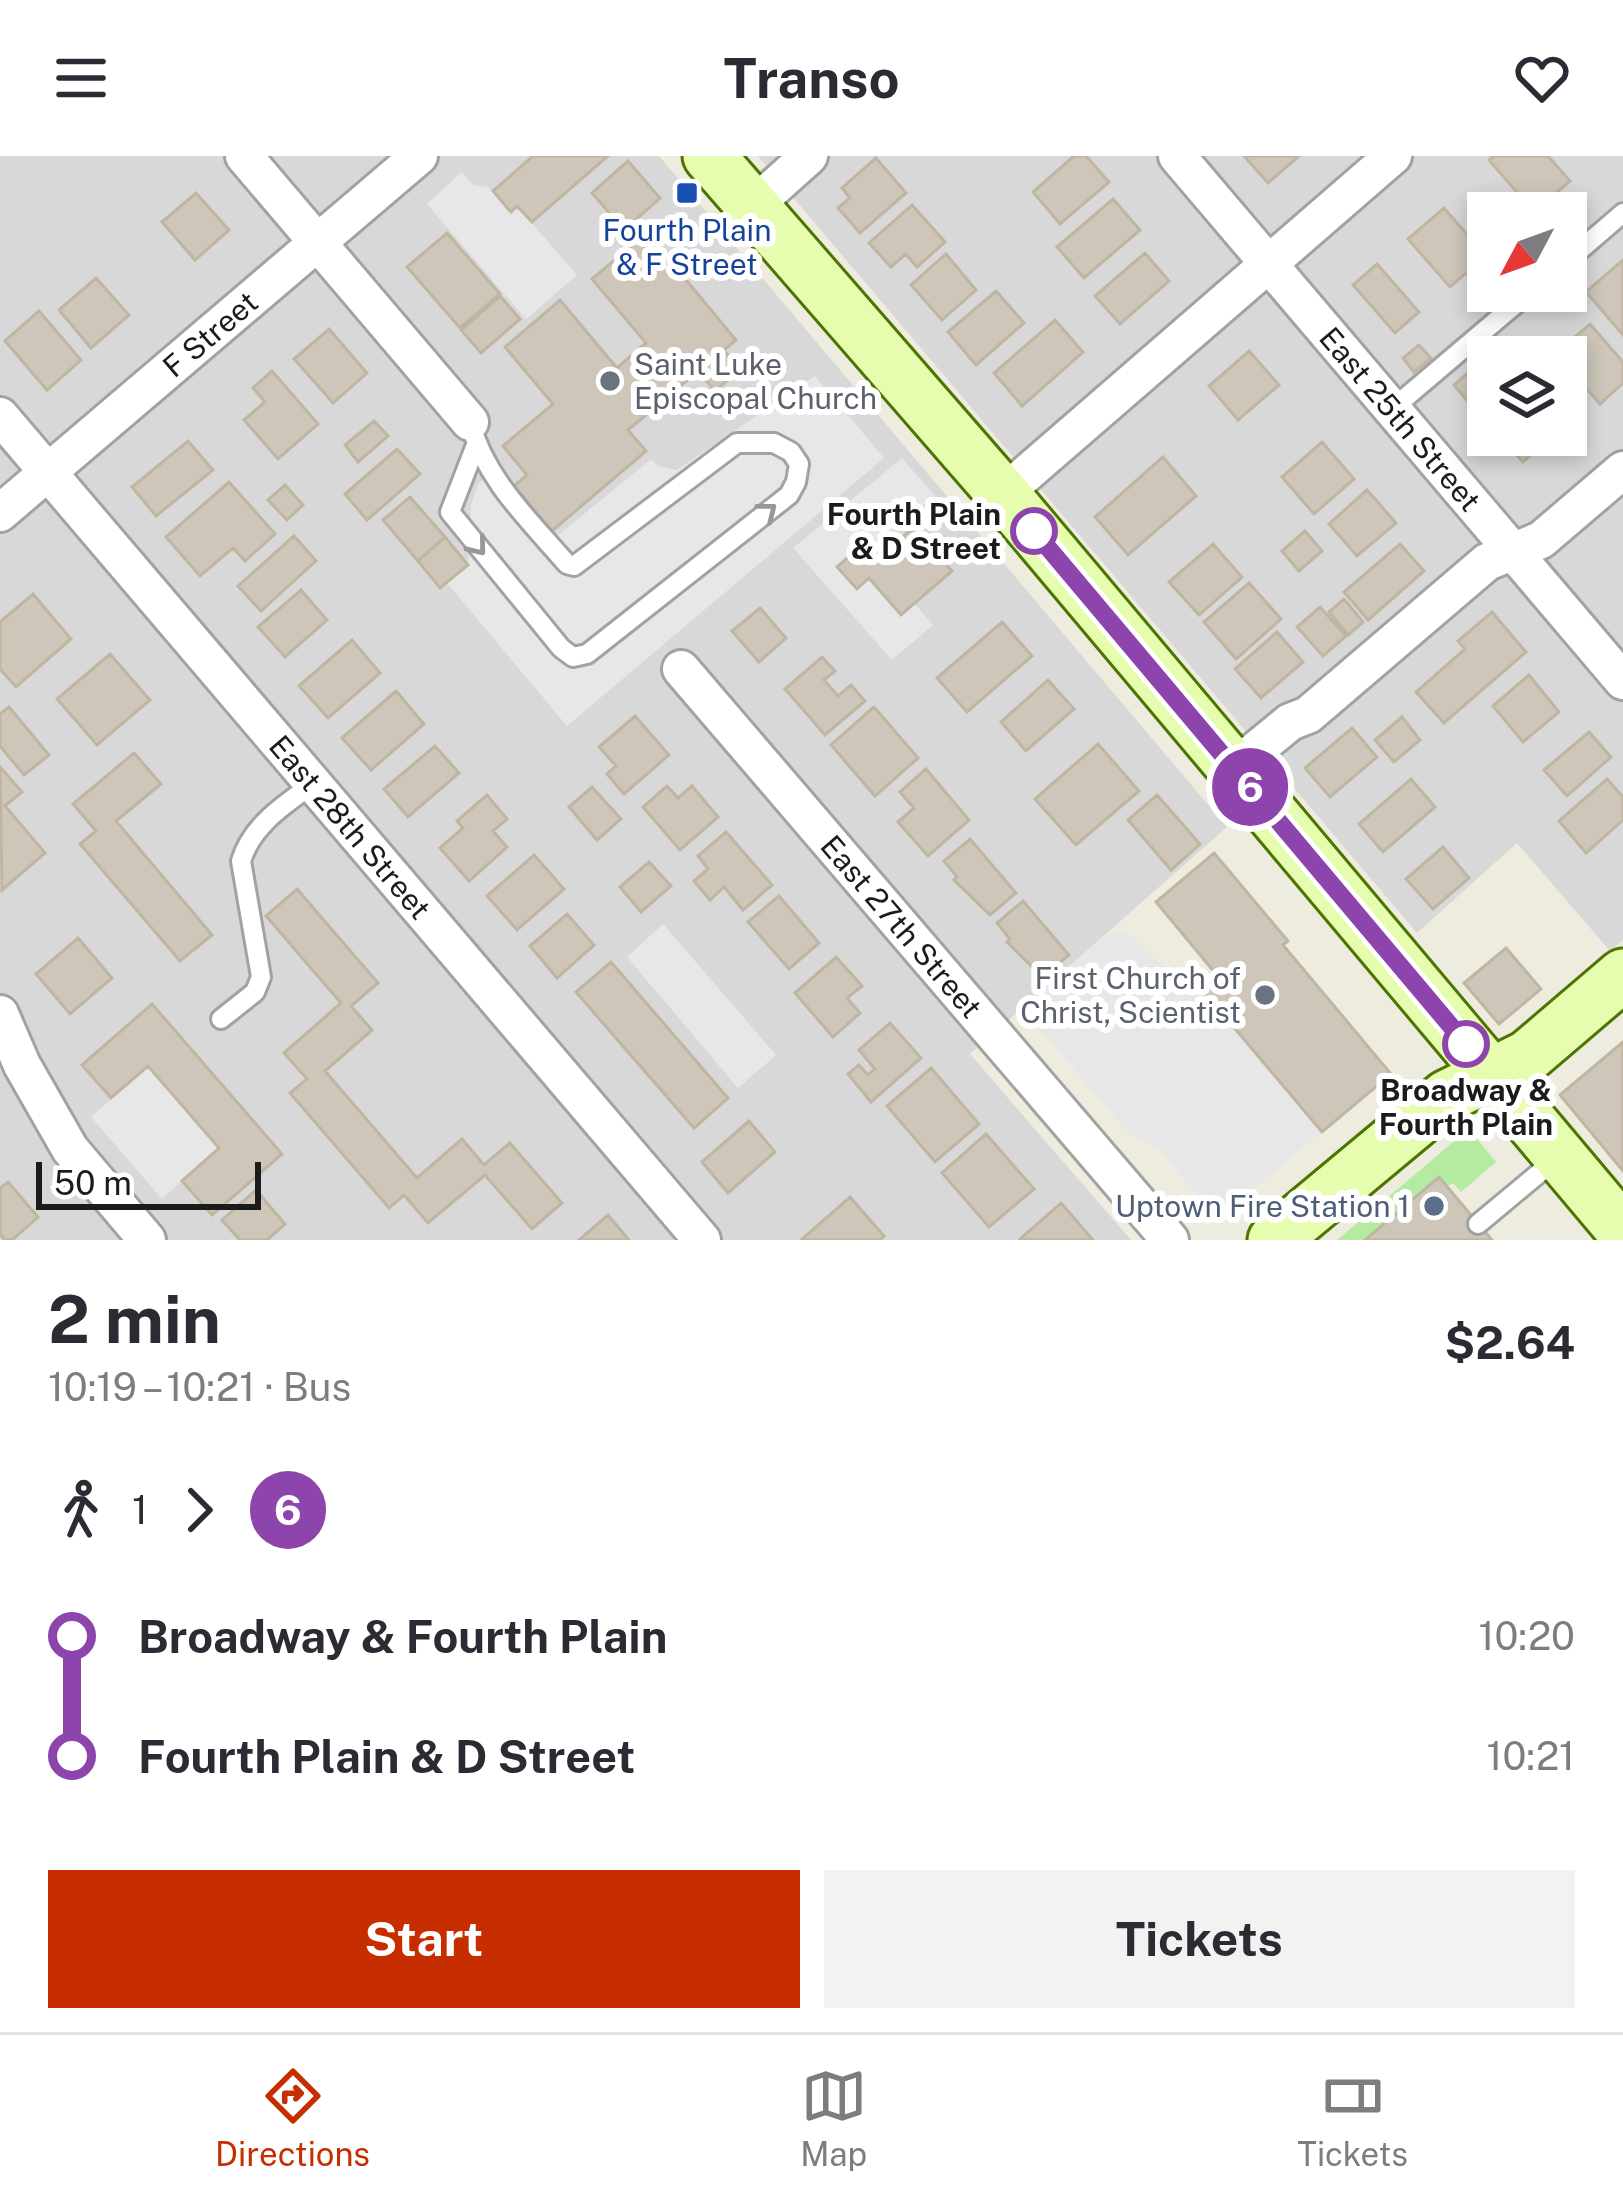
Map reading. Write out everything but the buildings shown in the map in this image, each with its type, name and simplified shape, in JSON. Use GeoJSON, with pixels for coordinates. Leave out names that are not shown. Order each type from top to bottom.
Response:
{"type":"FeatureCollection","features":[{"type":"Feature","properties":{"kind":"main road"},"geometry":{"type":"LineString","coordinates":[[709,156],[1003,494],[1623,1231]]}},
{"type":"Feature","properties":{"kind":"main road"},"geometry":{"type":"LineString","coordinates":[[1274,1240],[1447,1096],[1528,1056],[1623,975]]}},
{"type":"Feature","properties":{"kind":"street"},"geometry":{"type":"LineString","coordinates":[[244,156],[473,433]]}},
{"type":"Feature","properties":{"kind":"street","name":"F Street"},"geometry":{"type":"LineString","coordinates":[[0,514],[419,156]]}},
{"type":"Feature","properties":{"kind":"street"},"geometry":{"type":"LineString","coordinates":[[752,207],[809,156]]}},
{"type":"Feature","properties":{"kind":"street","name":"East 25th Street"},"geometry":{"type":"LineString","coordinates":[[1177,156],[1623,680]]}},
{"type":"Feature","properties":{"kind":"street"},"geometry":{"type":"LineString","coordinates":[[1003,494],[1394,156]]}},
{"type":"Feature","properties":{"kind":"street","name":"East 28th Street"},"geometry":{"type":"LineString","coordinates":[[0,416],[702,1240]]}},
{"type":"Feature","properties":{"kind":"street"},"geometry":{"type":"LineString","coordinates":[[1234,768],[1290,722],[1308,715],[1487,562],[1541,540],[1623,470]]}},
{"type":"Feature","properties":{"kind":"street","name":"East 27th Street"},"geometry":{"type":"LineString","coordinates":[[681,669],[1170,1240]]}},
{"type":"Feature","properties":{"kind":"street"},"geometry":{"type":"LineString","coordinates":[[0,1014],[22,1065],[70,1149],[147,1240]]}},
{"type":"Feature","properties":{"kind":"lane"},"geometry":{"type":"LineString","coordinates":[[1587,244],[1623,213]]}},
{"type":"Feature","properties":{"kind":"lane"},"geometry":{"type":"LineString","coordinates":[[1392,409],[1507,312]]}},
{"type":"Feature","properties":{"kind":"lane"},"geometry":{"type":"LineString","coordinates":[[473,433],[501,488],[567,564],[574,566],[737,443],[774,443],[791,452],[799,464],[789,495],[586,654],[573,657],[450,512],[473,433]]}},
{"type":"Feature","properties":{"kind":"lane"},"geometry":{"type":"LineString","coordinates":[[221,1019],[255,992],[261,976],[241,861],[245,846],[252,834],[313,784]]}},
{"type":"Feature","properties":{"kind":"lane"},"geometry":{"type":"LineString","coordinates":[[1478,1224],[1559,1156]]}},
{"type":"Feature","properties":{"kind":"shaded area"},"geometry":{"type":"Polygon","coordinates":[[[0,156],[659,156],[1227,827],[970,1054],[1131,1240],[0,1240],[0,156]]]}},
{"type":"Feature","properties":{"kind":"shaded area"},"geometry":{"type":"Polygon","coordinates":[[[758,156],[1623,156],[1623,940],[1610,951],[1517,843],[1417,933],[758,156]]]}},
{"type":"Feature","properties":{"kind":"shaded area"},"geometry":{"type":"Polygon","coordinates":[[[462,172],[473,185],[488,187],[510,211],[517,206],[577,275],[526,319],[427,204],[462,172]]]}},
{"type":"Feature","properties":{"kind":"shaded area"},"geometry":{"type":"Polygon","coordinates":[[[815,376],[884,458],[567,726],[447,583],[468,564],[471,505],[478,484],[501,468],[556,537],[651,459],[658,466],[677,470],[815,376]]]}},
{"type":"Feature","properties":{"kind":"shaded area"},"geometry":{"type":"Polygon","coordinates":[[[902,458],[935,496],[865,552],[861,548],[838,567],[856,588],[869,578],[900,615],[914,603],[933,625],[892,660],[793,548],[902,458]]]}},
{"type":"Feature","properties":{"kind":"shaded area"},"geometry":{"type":"Polygon","coordinates":[[[663,924],[776,1055],[738,1088],[627,957],[663,924]]]}},
{"type":"Feature","properties":{"kind":"shaded area"},"geometry":{"type":"Polygon","coordinates":[[[1127,932],[1190,991],[1213,1002],[1322,1132],[1217,1219],[1158,1148],[1129,1134],[1022,1008],[1102,937],[1127,932]]]}},
{"type":"Feature","properties":{"kind":"shaded area"},"geometry":{"type":"Polygon","coordinates":[[[148,1066],[219,1148],[162,1199],[91,1117],[148,1066]]]}},
{"type":"Feature","properties":{"kind":"green space"},"geometry":{"type":"Polygon","coordinates":[[[1464,1133],[1472,1133],[1496,1162],[1461,1192],[1453,1183],[1365,1240],[1337,1240],[1464,1133]]]}},
{"type":"Feature","properties":{"kind":"bus line","name":"6"},"geometry":{"type":"LineString","coordinates":[[1034,531],[1466,1044]]}},
{"type":"Feature","properties":{"kind":"place","name":"Fourth Plain & F Street"},"geometry":{"type":"Point","coordinates":[687,193]}},
{"type":"Feature","properties":{"kind":"place","name":"Saint Luke Episcopal Church"},"geometry":{"type":"Point","coordinates":[610,381]}},
{"type":"Feature","properties":{"kind":"place","name":"Fourth Plain & D Street"},"geometry":{"type":"Point","coordinates":[1034,531]}},
{"type":"Feature","properties":{"kind":"place","name":"First Church of Christ, Scientist"},"geometry":{"type":"Point","coordinates":[1265,995]}},
{"type":"Feature","properties":{"kind":"place","name":"Broadway & Fourth Plain"},"geometry":{"type":"Point","coordinates":[1466,1044]}},
{"type":"Feature","properties":{"kind":"place","name":"Uptown Fire Station 1"},"geometry":{"type":"Point","coordinates":[1434,1206]}}]}
